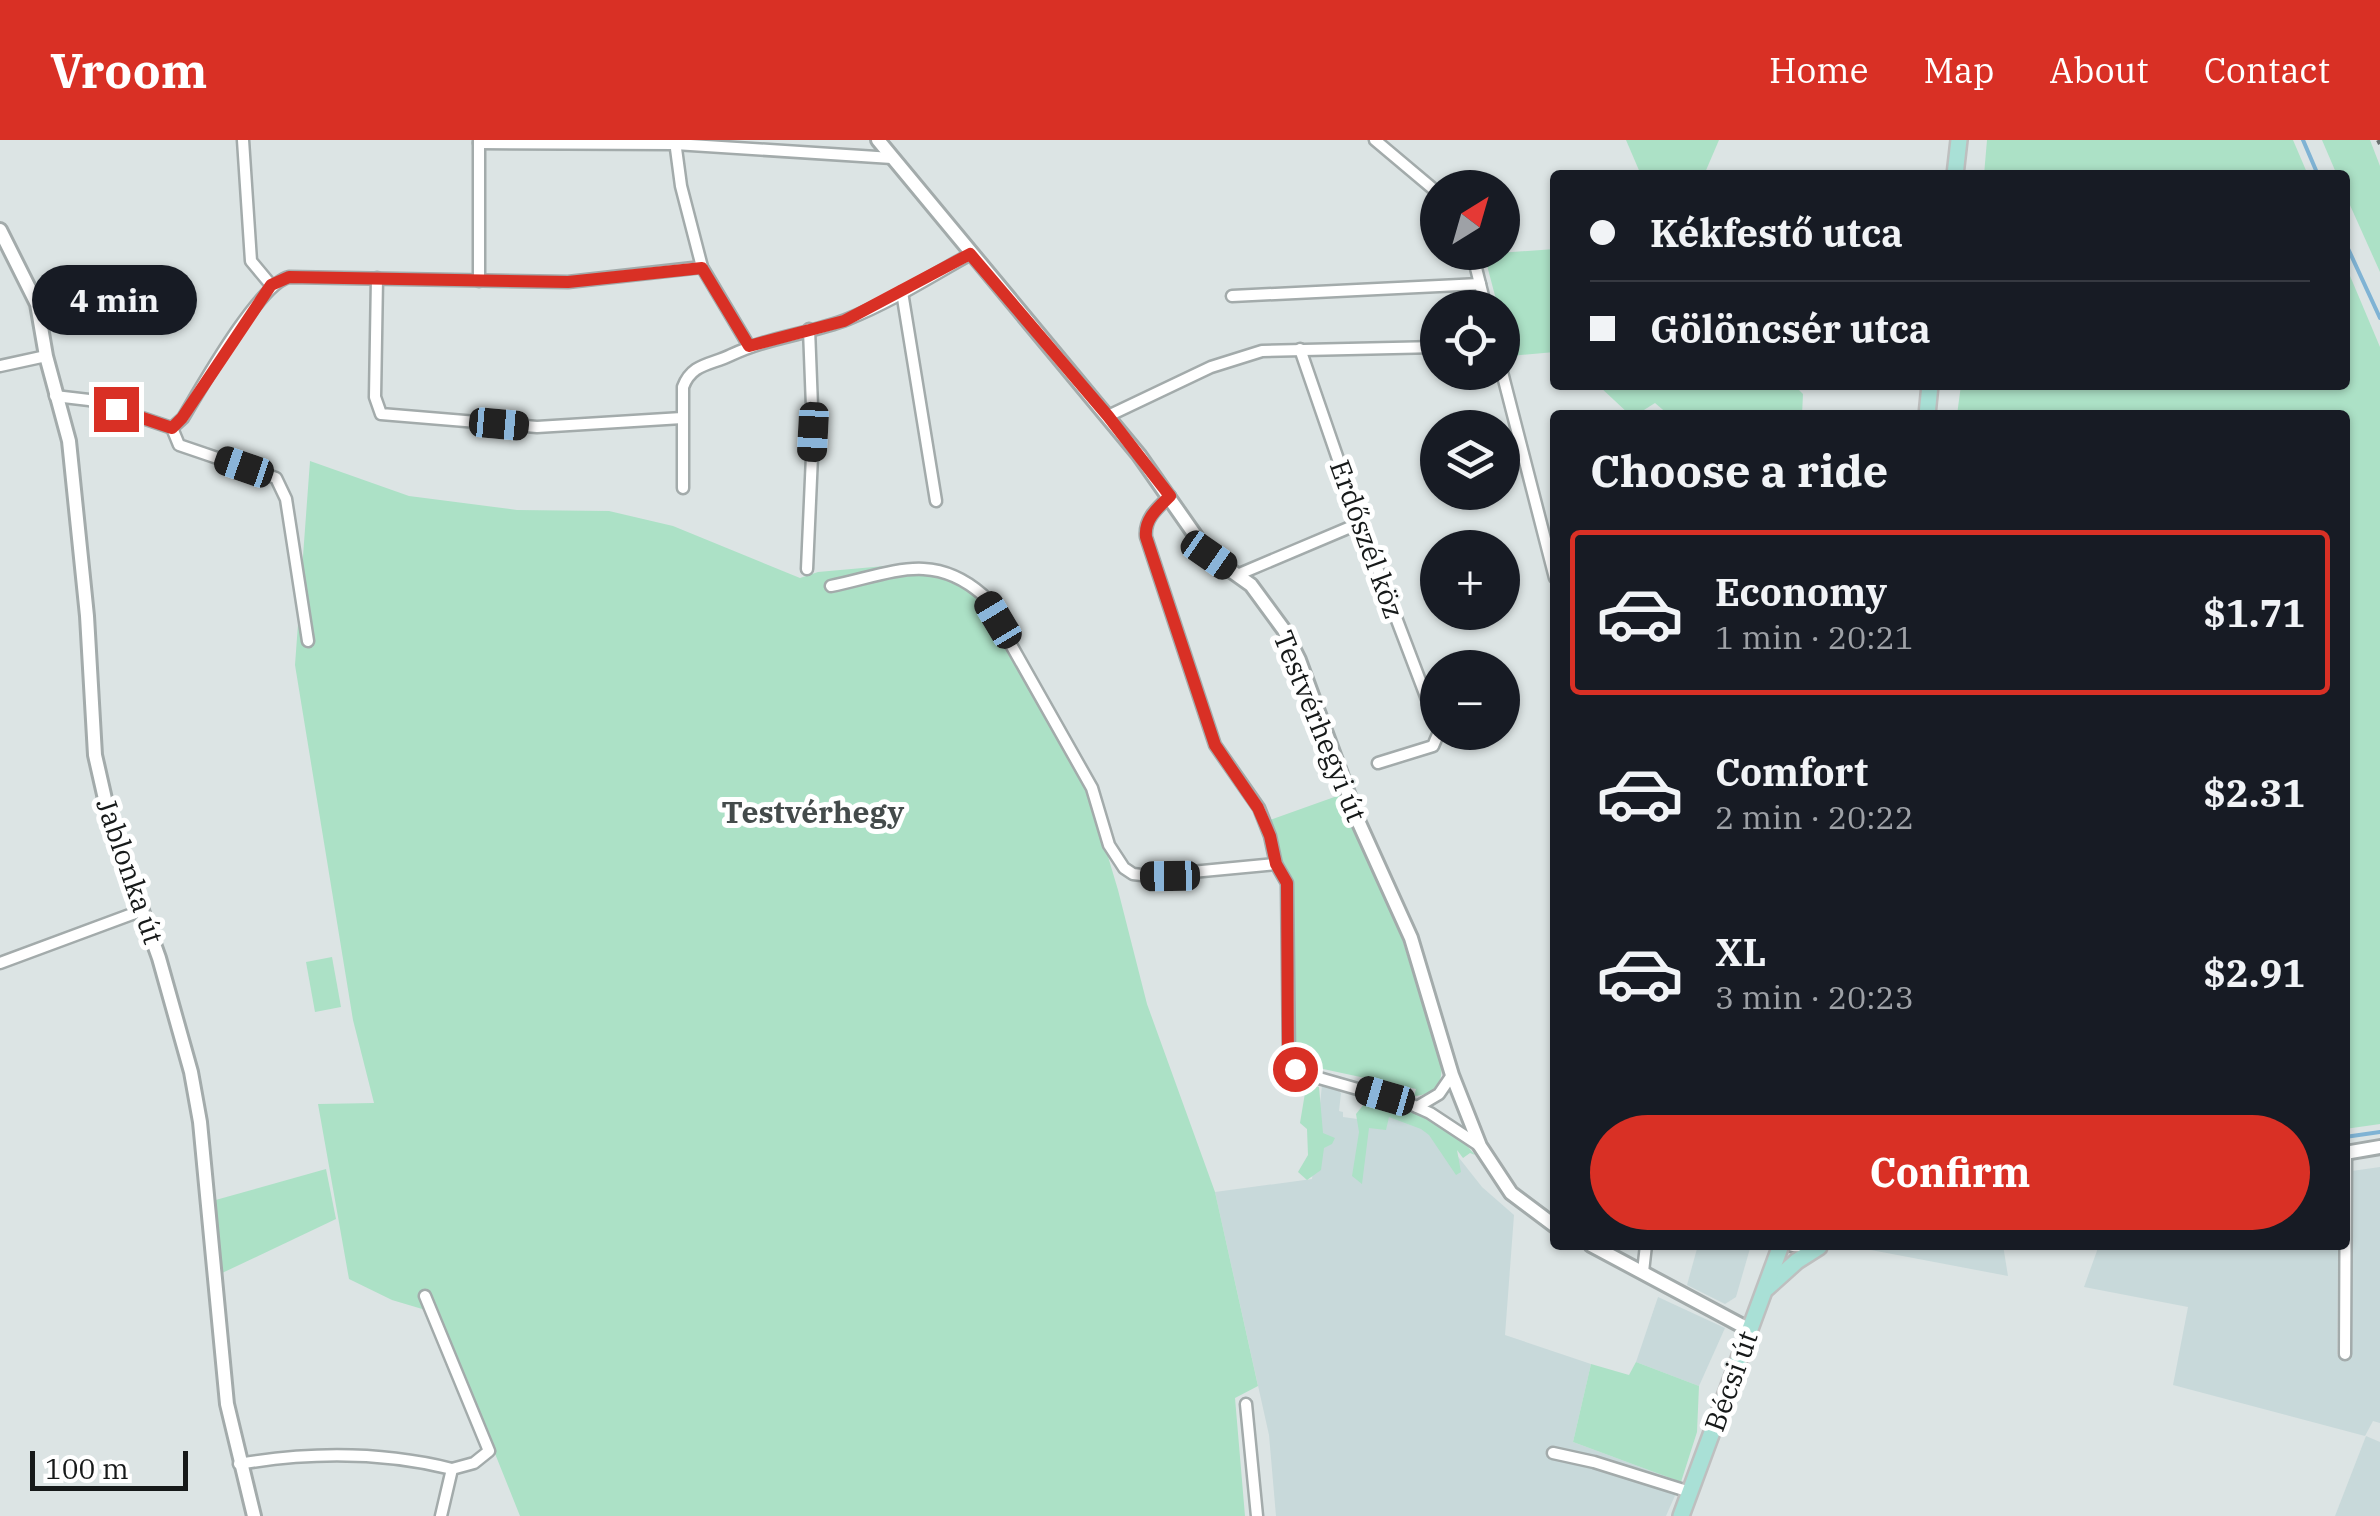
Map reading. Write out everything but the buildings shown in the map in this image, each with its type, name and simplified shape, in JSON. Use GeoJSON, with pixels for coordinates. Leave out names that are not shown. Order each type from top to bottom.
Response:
{"type":"FeatureCollection","features":[{"type":"Feature","properties":{"kind":"main road"},"geometry":{"type":"LineString","coordinates":[[1956,170],[1960,140]]}},
{"type":"Feature","properties":{"kind":"main road","name":"Bécsi út"},"geometry":{"type":"LineString","coordinates":[[1681,1516],[1778,1250]]}},
{"type":"Feature","properties":{"kind":"main road"},"geometry":{"type":"LineString","coordinates":[[1764,1291],[1796,1261],[1814,1250]]}},
{"type":"Feature","properties":{"kind":"street"},"geometry":{"type":"LineString","coordinates":[[243,140],[251,261],[271,285]]}},
{"type":"Feature","properties":{"kind":"street","name":"Testvérhegyi út"},"geometry":{"type":"LineString","coordinates":[[878,140],[1108,416],[1170,496],[1209,555],[1263,598],[1299,660],[1352,807],[1406,926],[1452,1075],[1480,1146],[1511,1193],[1550,1222]]}},
{"type":"Feature","properties":{"kind":"street"},"geometry":{"type":"LineString","coordinates":[[1374,140],[1420,178]]}},
{"type":"Feature","properties":{"kind":"street"},"geometry":{"type":"LineString","coordinates":[[479,281],[479,141],[675,142],[892,158]]}},
{"type":"Feature","properties":{"kind":"street"},"geometry":{"type":"LineString","coordinates":[[675,142],[681,186],[702,268],[749,346]]}},
{"type":"Feature","properties":{"kind":"street","name":"Jablonka út"},"geometry":{"type":"LineString","coordinates":[[0,230],[37,304],[55,396],[69,441],[87,616],[90,725],[110,821],[168,990],[197,1102],[224,1385],[239,1464],[254,1516]]}},
{"type":"Feature","properties":{"kind":"street"},"geometry":{"type":"LineString","coordinates":[[683,488],[683,387],[688,374],[698,366],[749,346],[844,321],[970,254]]}},
{"type":"Feature","properties":{"kind":"street"},"geometry":{"type":"LineString","coordinates":[[172,428],[271,285],[289,277],[609,280],[702,268]]}},
{"type":"Feature","properties":{"kind":"street"},"geometry":{"type":"LineString","coordinates":[[1476,270],[1482,290]]}},
{"type":"Feature","properties":{"kind":"street"},"geometry":{"type":"LineString","coordinates":[[378,278],[375,397],[381,414],[537,427],[682,418]]}},
{"type":"Feature","properties":{"kind":"street"},"geometry":{"type":"LineString","coordinates":[[1232,296],[1480,284]]}},
{"type":"Feature","properties":{"kind":"street"},"geometry":{"type":"LineString","coordinates":[[902,292],[936,501]]}},
{"type":"Feature","properties":{"kind":"street"},"geometry":{"type":"LineString","coordinates":[[808,328],[813,432],[808,569]]}},
{"type":"Feature","properties":{"kind":"street"},"geometry":{"type":"LineString","coordinates":[[1108,416],[1220,364],[1262,351],[1420,347]]}},
{"type":"Feature","properties":{"kind":"street","name":"Erdőszél köz"},"geometry":{"type":"LineString","coordinates":[[1300,348],[1420,682]]}},
{"type":"Feature","properties":{"kind":"street"},"geometry":{"type":"LineString","coordinates":[[0,366],[46,356]]}},
{"type":"Feature","properties":{"kind":"street"},"geometry":{"type":"LineString","coordinates":[[1507,390],[1550,559]]}},
{"type":"Feature","properties":{"kind":"street"},"geometry":{"type":"LineString","coordinates":[[55,396],[89,400],[172,428],[179,445],[276,478],[286,498],[308,641]]}},
{"type":"Feature","properties":{"kind":"street"},"geometry":{"type":"LineString","coordinates":[[1170,496],[1149,520],[1146,537],[1215,745],[1258,808],[1288,889],[1288,1056],[1292,1066],[1305,1074],[1417,1107],[1480,1146]]}},
{"type":"Feature","properties":{"kind":"street"},"geometry":{"type":"LineString","coordinates":[[1237,575],[1360,523]]}},
{"type":"Feature","properties":{"kind":"street"},"geometry":{"type":"LineString","coordinates":[[831,586],[928,566],[955,575],[983,595],[1092,788],[1109,845],[1132,874],[1150,876],[1276,864]]}},
{"type":"Feature","properties":{"kind":"street","name":"Erdőszél köz"},"geometry":{"type":"LineString","coordinates":[[1378,762],[1420,750]]}},
{"type":"Feature","properties":{"kind":"street"},"geometry":{"type":"LineString","coordinates":[[0,963],[143,910]]}},
{"type":"Feature","properties":{"kind":"street"},"geometry":{"type":"LineString","coordinates":[[1417,1107],[1440,1094],[1452,1075]]}},
{"type":"Feature","properties":{"kind":"street"},"geometry":{"type":"LineString","coordinates":[[2350,1152],[2380,1147]]}},
{"type":"Feature","properties":{"kind":"street"},"geometry":{"type":"LineString","coordinates":[[1601,1250],[1750,1330]]}},
{"type":"Feature","properties":{"kind":"street"},"geometry":{"type":"LineString","coordinates":[[1643,1272],[1645,1250]]}},
{"type":"Feature","properties":{"kind":"street"},"geometry":{"type":"LineString","coordinates":[[2345,1354],[2346,1250]]}},
{"type":"Feature","properties":{"kind":"street"},"geometry":{"type":"LineString","coordinates":[[239,1464],[320,1456],[408,1460],[452,1469],[474,1463],[489,1451],[425,1296]]}},
{"type":"Feature","properties":{"kind":"street"},"geometry":{"type":"LineString","coordinates":[[1246,1404],[1257,1516]]}},
{"type":"Feature","properties":{"kind":"street"},"geometry":{"type":"LineString","coordinates":[[1552,1453],[1690,1492]]}},
{"type":"Feature","properties":{"kind":"street"},"geometry":{"type":"LineString","coordinates":[[442,1516],[452,1469]]}},
{"type":"Feature","properties":{"kind":"shaded area"},"geometry":{"type":"Polygon","coordinates":[[[1322,1085],[1341,1093],[1339,1111],[1343,1117],[1365,1120],[1367,1108],[1437,1130],[1482,1187],[1514,1215],[1505,1335],[1591,1364],[1573,1442],[1681,1482],[1666,1516],[1276,1516],[1269,1435],[1215,1192],[1312,1179],[1322,1085]]]}},
{"type":"Feature","properties":{"kind":"shaded area"},"geometry":{"type":"Polygon","coordinates":[[[2380,1167],[2380,1423],[2373,1421],[2365,1436],[2173,1385],[2188,1307],[2084,1287],[2097,1250],[2338,1250],[2337,1355],[2351,1358],[2352,1171],[2380,1167]]]}},
{"type":"Feature","properties":{"kind":"shaded area"},"geometry":{"type":"Polygon","coordinates":[[[1697,1250],[1750,1250],[1736,1297],[1725,1304],[1687,1285],[1697,1250]]]}},
{"type":"Feature","properties":{"kind":"shaded area"},"geometry":{"type":"Polygon","coordinates":[[[1871,1250],[2004,1250],[2008,1276],[1871,1250]]]}},
{"type":"Feature","properties":{"kind":"shaded area"},"geometry":{"type":"Polygon","coordinates":[[[1658,1297],[1725,1328],[1699,1386],[1636,1362],[1658,1297]]]}},
{"type":"Feature","properties":{"kind":"shaded area"},"geometry":{"type":"Polygon","coordinates":[[[2366,1436],[2380,1442],[2380,1516],[2335,1516],[2366,1436]]]}},
{"type":"Feature","properties":{"kind":"green space"},"geometry":{"type":"Polygon","coordinates":[[[1626,140],[1719,140],[1706,170],[1639,170],[1626,140]]]}},
{"type":"Feature","properties":{"kind":"green space"},"geometry":{"type":"Polygon","coordinates":[[[1987,140],[2293,140],[2306,170],[1984,170],[1987,140]]]}},
{"type":"Feature","properties":{"kind":"green space"},"geometry":{"type":"Polygon","coordinates":[[[2322,140],[2370,140],[2380,166],[2380,272],[2350,205],[2350,170],[2335,170],[2322,140]]]}},
{"type":"Feature","properties":{"kind":"green space"},"geometry":{"type":"Polygon","coordinates":[[[1550,249],[1550,352],[1520,355],[1520,290],[1494,290],[1488,270],[1520,270],[1520,251],[1550,249]]]}},
{"type":"Feature","properties":{"kind":"green space"},"geometry":{"type":"Polygon","coordinates":[[[2350,276],[2380,347],[2380,1124],[2350,1128],[2350,410],[1958,410],[1960,390],[2350,390],[2350,276]]]}},
{"type":"Feature","properties":{"kind":"green space"},"geometry":{"type":"Polygon","coordinates":[[[1603,390],[1799,390],[1803,394],[1802,410],[1663,410],[1655,403],[1644,410],[1625,410],[1603,390]]]}},
{"type":"Feature","properties":{"kind":"green space"},"geometry":{"type":"Polygon","coordinates":[[[310,461],[409,496],[517,510],[609,511],[673,526],[800,578],[818,572],[896,565],[947,578],[979,598],[1089,793],[1147,1004],[1215,1192],[1258,1386],[1235,1398],[1245,1516],[520,1516],[439,1314],[392,1300],[349,1279],[318,1104],[374,1103],[353,1020],[295,665],[310,461]]]}},
{"type":"Feature","properties":{"kind":"green space"},"geometry":{"type":"Polygon","coordinates":[[[1340,795],[1387,891],[1440,1059],[1438,1085],[1422,1095],[1414,1096],[1416,1089],[1314,1067],[1312,1071],[1293,1061],[1292,993],[1281,866],[1270,820],[1340,795]]]}},
{"type":"Feature","properties":{"kind":"green space"},"geometry":{"type":"Polygon","coordinates":[[[332,957],[341,1007],[315,1012],[306,962],[332,957]]]}},
{"type":"Feature","properties":{"kind":"green space"},"geometry":{"type":"Polygon","coordinates":[[[1300,1082],[1319,1087],[1323,1133],[1335,1138],[1324,1148],[1321,1170],[1307,1180],[1298,1172],[1308,1155],[1307,1129],[1300,1123],[1306,1087],[1300,1082]]]}},
{"type":"Feature","properties":{"kind":"green space"},"geometry":{"type":"Polygon","coordinates":[[[1378,1102],[1443,1126],[1475,1155],[1470,1153],[1463,1158],[1457,1150],[1461,1172],[1456,1175],[1429,1135],[1389,1117],[1386,1130],[1369,1128],[1362,1184],[1352,1176],[1359,1132],[1356,1114],[1364,1104],[1378,1102]]]}},
{"type":"Feature","properties":{"kind":"green space"},"geometry":{"type":"Polygon","coordinates":[[[326,1169],[336,1219],[220,1274],[212,1201],[326,1169]]]}},
{"type":"Feature","properties":{"kind":"green space"},"geometry":{"type":"Polygon","coordinates":[[[1636,1362],[1699,1386],[1697,1432],[1681,1482],[1573,1442],[1591,1364],[1629,1375],[1636,1362]]]}},
{"type":"Feature","properties":{"kind":"waterway"},"geometry":{"type":"LineString","coordinates":[[2303,140],[2316,170]]}},
{"type":"Feature","properties":{"kind":"waterway"},"geometry":{"type":"LineString","coordinates":[[2350,253],[2380,318]]}},
{"type":"Feature","properties":{"kind":"waterway"},"geometry":{"type":"LineString","coordinates":[[2350,1136],[2380,1132]]}},
{"type":"Feature","properties":{"kind":"railway"},"geometry":{"type":"LineString","coordinates":[[2378,140],[2380,144]]}},
{"type":"Feature","properties":{"kind":"district","name":"Testvérhegy"},"geometry":{"type":"Point","coordinates":[813,813]}},
{"type":"Feature","properties":{"kind":"route"},"geometry":{"type":"LineString","coordinates":[[116,409],[172,428],[271,285],[289,277],[568,282],[702,268],[749,346],[844,321],[970,254],[1108,416],[1170,496],[1149,520],[1146,537],[1215,745],[1254,800],[1267,826],[1276,864],[1287,883],[1288,1056],[1295,1069]]}}]}
